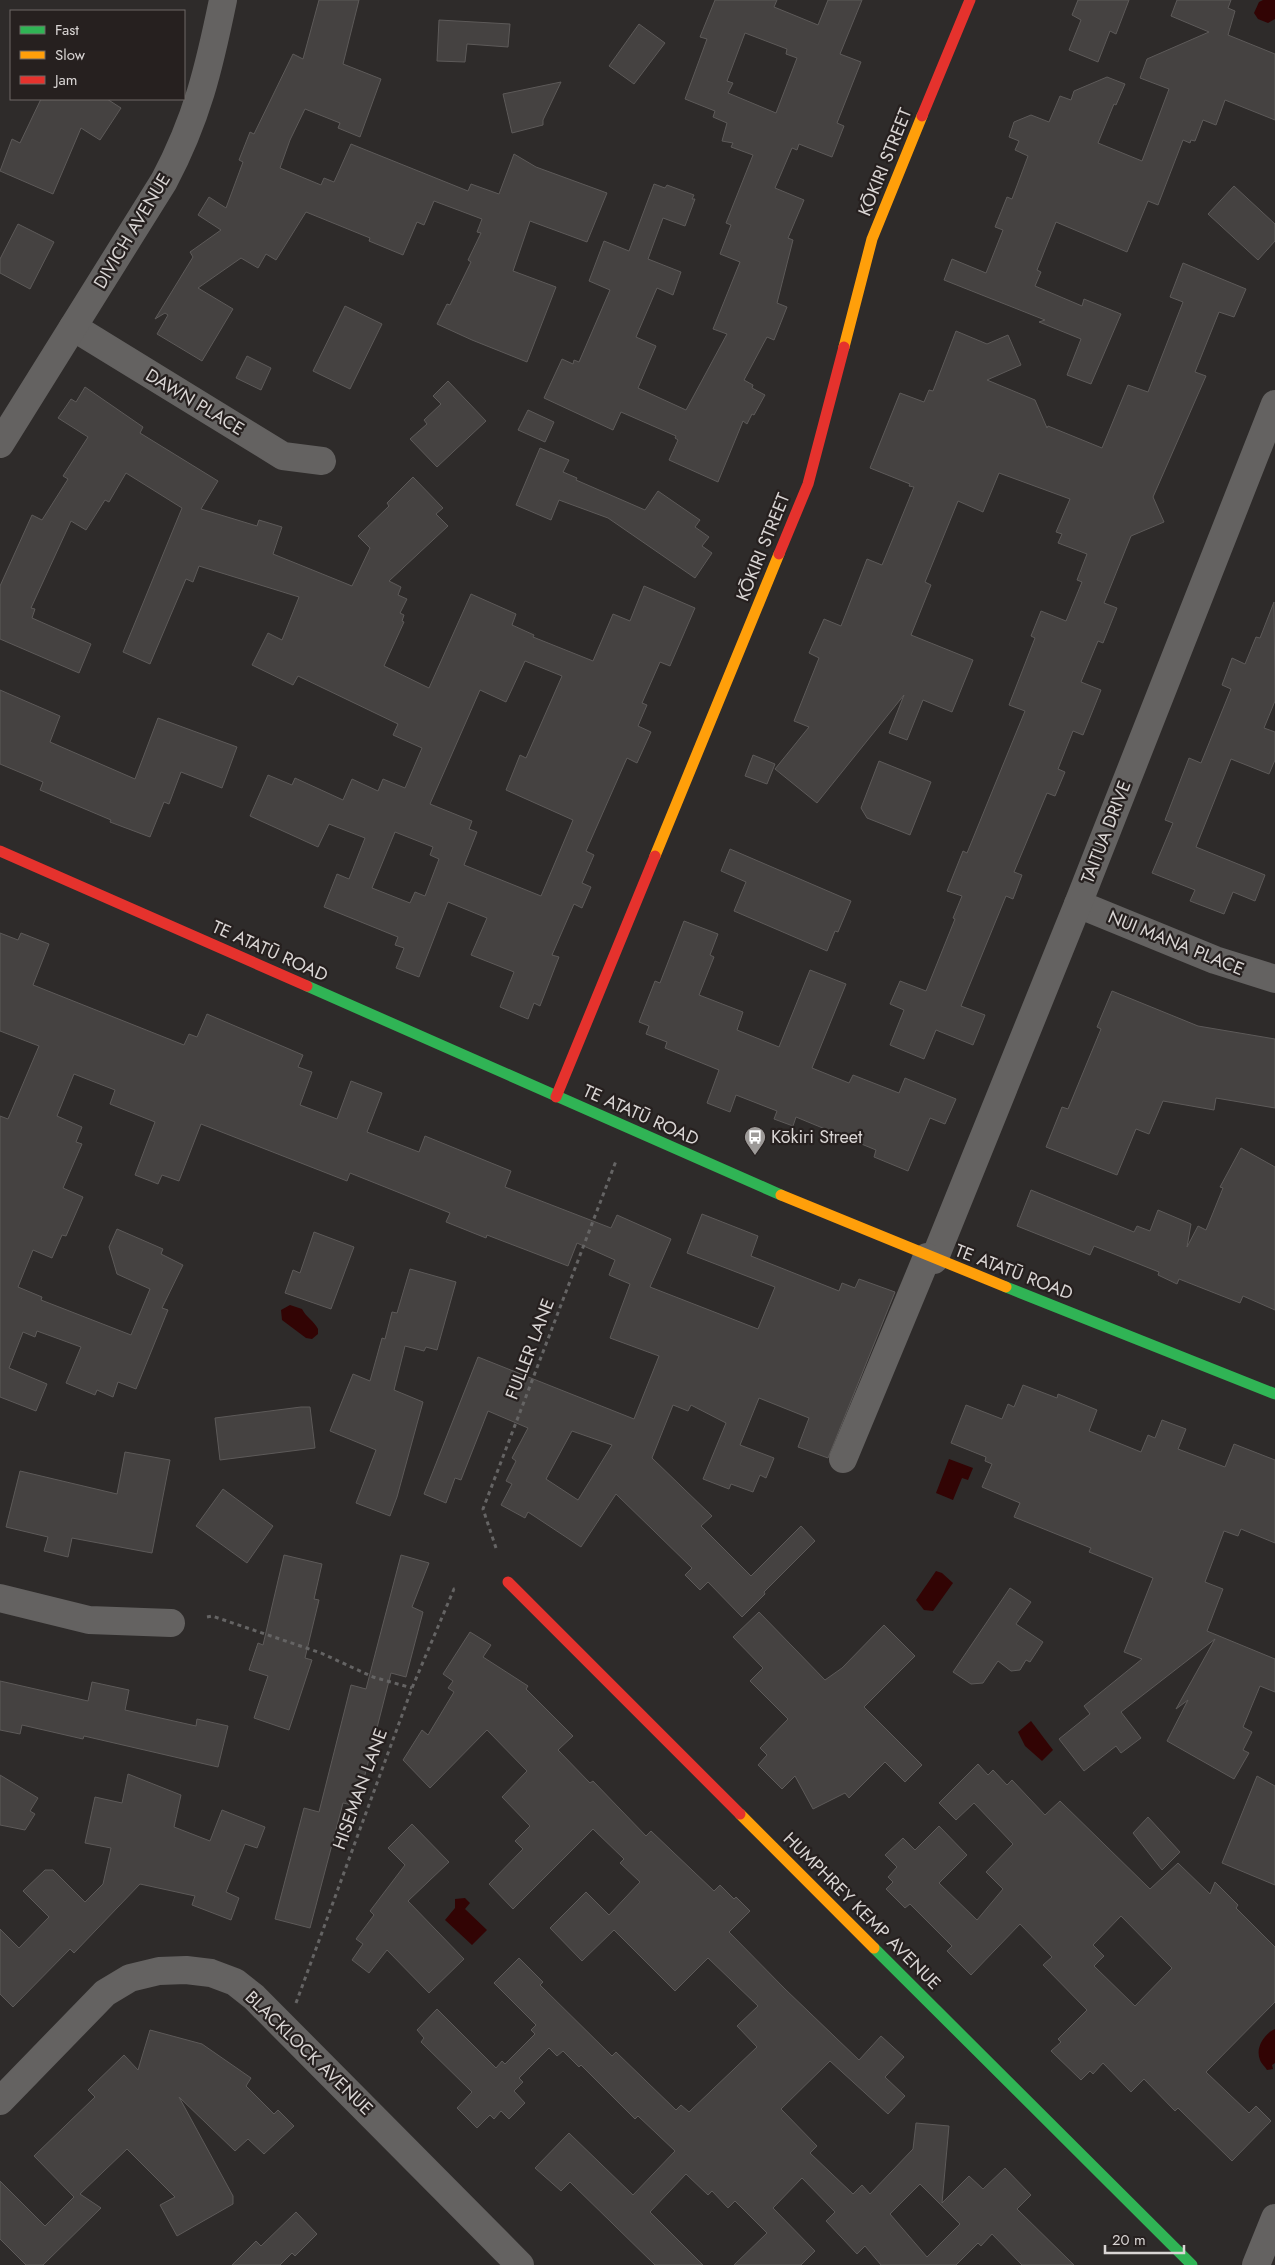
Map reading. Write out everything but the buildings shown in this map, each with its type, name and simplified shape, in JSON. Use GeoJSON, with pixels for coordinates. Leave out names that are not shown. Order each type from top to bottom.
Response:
{"type":"FeatureCollection","features":[{"type":"Feature","properties":{"kind":"street","name":"DIVICH AVENUE"},"geometry":{"type":"LineString","coordinates":[[0,444],[164,181],[183,146],[206,79],[224,0]]}},
{"type":"Feature","properties":{"kind":"street","name":"KŌKIRI STREET"},"geometry":{"type":"LineString","coordinates":[[556,1097],[808,484],[872,239],[970,0]]}},
{"type":"Feature","properties":{"kind":"street","name":"DAWN PLACE"},"geometry":{"type":"LineString","coordinates":[[73,327],[283,456],[322,461]]}},
{"type":"Feature","properties":{"kind":"street","name":"TAITUA DRIVE"},"geometry":{"type":"LineString","coordinates":[[843,1459],[931,1258],[1078,904],[1275,404]]}},
{"type":"Feature","properties":{"kind":"street","name":"TE ATATŪ ROAD"},"geometry":{"type":"LineString","coordinates":[[0,851],[831,1217],[1275,1394]]}},
{"type":"Feature","properties":{"kind":"street","name":"NUI MANA PLACE"},"geometry":{"type":"LineString","coordinates":[[1078,904],[1215,960],[1275,979]]}},
{"type":"Feature","properties":{"kind":"street","name":"HUMPHREY KEMP AVENUE"},"geometry":{"type":"LineString","coordinates":[[508,1582],[1192,2265]]}},
{"type":"Feature","properties":{"kind":"street"},"geometry":{"type":"LineString","coordinates":[[0,1598],[89,1620],[171,1623]]}},
{"type":"Feature","properties":{"kind":"street","name":"BLACKLOCK AVENUE"},"geometry":{"type":"LineString","coordinates":[[0,2101],[105,1993],[113,1988],[130,1978],[158,1971],[186,1970],[211,1973],[234,1982],[254,1996],[520,2265]]}},
{"type":"Feature","properties":{"kind":"street"},"geometry":{"type":"LineString","coordinates":[[1256,2265],[1275,2218]]}},
{"type":"Feature","properties":{"kind":"path","name":"FULLER LANE"},"geometry":{"type":"LineString","coordinates":[[496,1548],[483,1509],[616,1161]]}},
{"type":"Feature","properties":{"kind":"path","name":"HISEMAN LANE"},"geometry":{"type":"LineString","coordinates":[[295,2004],[412,1688],[454,1589],[458,1588]]}},
{"type":"Feature","properties":{"kind":"path"},"geometry":{"type":"LineString","coordinates":[[207,1617],[212,1616],[321,1653],[373,1677],[412,1688]]}},
{"type":"Feature","properties":{"kind":"shaded area"},"geometry":{"type":"Polygon","coordinates":[[[1275,0],[1275,19],[1268,23],[1258,19],[1254,13],[1259,2],[1275,0]]]}},
{"type":"Feature","properties":{"kind":"shaded area"},"geometry":{"type":"Polygon","coordinates":[[[290,1305],[302,1309],[318,1329],[318,1334],[312,1339],[306,1338],[282,1320],[281,1310],[290,1305]]]}},
{"type":"Feature","properties":{"kind":"shaded area"},"geometry":{"type":"Polygon","coordinates":[[[949,1459],[973,1468],[968,1480],[962,1478],[953,1500],[936,1493],[949,1459]]]}},
{"type":"Feature","properties":{"kind":"shaded area"},"geometry":{"type":"Polygon","coordinates":[[[936,1571],[942,1573],[953,1583],[933,1611],[924,1610],[916,1600],[936,1571]]]}},
{"type":"Feature","properties":{"kind":"shaded area"},"geometry":{"type":"Polygon","coordinates":[[[1031,1721],[1053,1750],[1042,1761],[1025,1746],[1018,1732],[1031,1721]]]}},
{"type":"Feature","properties":{"kind":"shaded area"},"geometry":{"type":"Polygon","coordinates":[[[465,1898],[470,1903],[465,1909],[487,1930],[472,1945],[445,1920],[455,1908],[455,1899],[465,1898]]]}},
{"type":"Feature","properties":{"kind":"shaded area"},"geometry":{"type":"Polygon","coordinates":[[[1275,2029],[1275,2063],[1272,2065],[1273,2069],[1267,2070],[1260,2060],[1259,2051],[1264,2038],[1275,2029]]]}},
{"type":"Feature","properties":{"kind":"traffic: fast"},"geometry":{"type":"LineString","coordinates":[[307,986],[781,1195]]}},
{"type":"Feature","properties":{"kind":"traffic: fast"},"geometry":{"type":"LineString","coordinates":[[1006,1287],[1275,1394]]}},
{"type":"Feature","properties":{"kind":"traffic: fast"},"geometry":{"type":"LineString","coordinates":[[874,1948],[1192,2265]]}},
{"type":"Feature","properties":{"kind":"traffic: slow"},"geometry":{"type":"LineString","coordinates":[[844,347],[872,239],[922,116]]}},
{"type":"Feature","properties":{"kind":"traffic: slow"},"geometry":{"type":"LineString","coordinates":[[655,856],[779,554]]}},
{"type":"Feature","properties":{"kind":"traffic: slow"},"geometry":{"type":"LineString","coordinates":[[781,1195],[1006,1287]]}},
{"type":"Feature","properties":{"kind":"traffic: slow"},"geometry":{"type":"LineString","coordinates":[[740,1814],[874,1948]]}},
{"type":"Feature","properties":{"kind":"traffic: jam"},"geometry":{"type":"LineString","coordinates":[[922,116],[970,0]]}},
{"type":"Feature","properties":{"kind":"traffic: jam"},"geometry":{"type":"LineString","coordinates":[[779,554],[808,484],[844,347]]}},
{"type":"Feature","properties":{"kind":"traffic: jam"},"geometry":{"type":"LineString","coordinates":[[0,851],[307,986]]}},
{"type":"Feature","properties":{"kind":"traffic: jam"},"geometry":{"type":"LineString","coordinates":[[556,1097],[655,856]]}},
{"type":"Feature","properties":{"kind":"traffic: jam"},"geometry":{"type":"LineString","coordinates":[[508,1582],[740,1814]]}},
{"type":"Feature","properties":{"kind":"place","name":"Kōkiri Street"},"geometry":{"type":"Point","coordinates":[755,1156]}}]}
